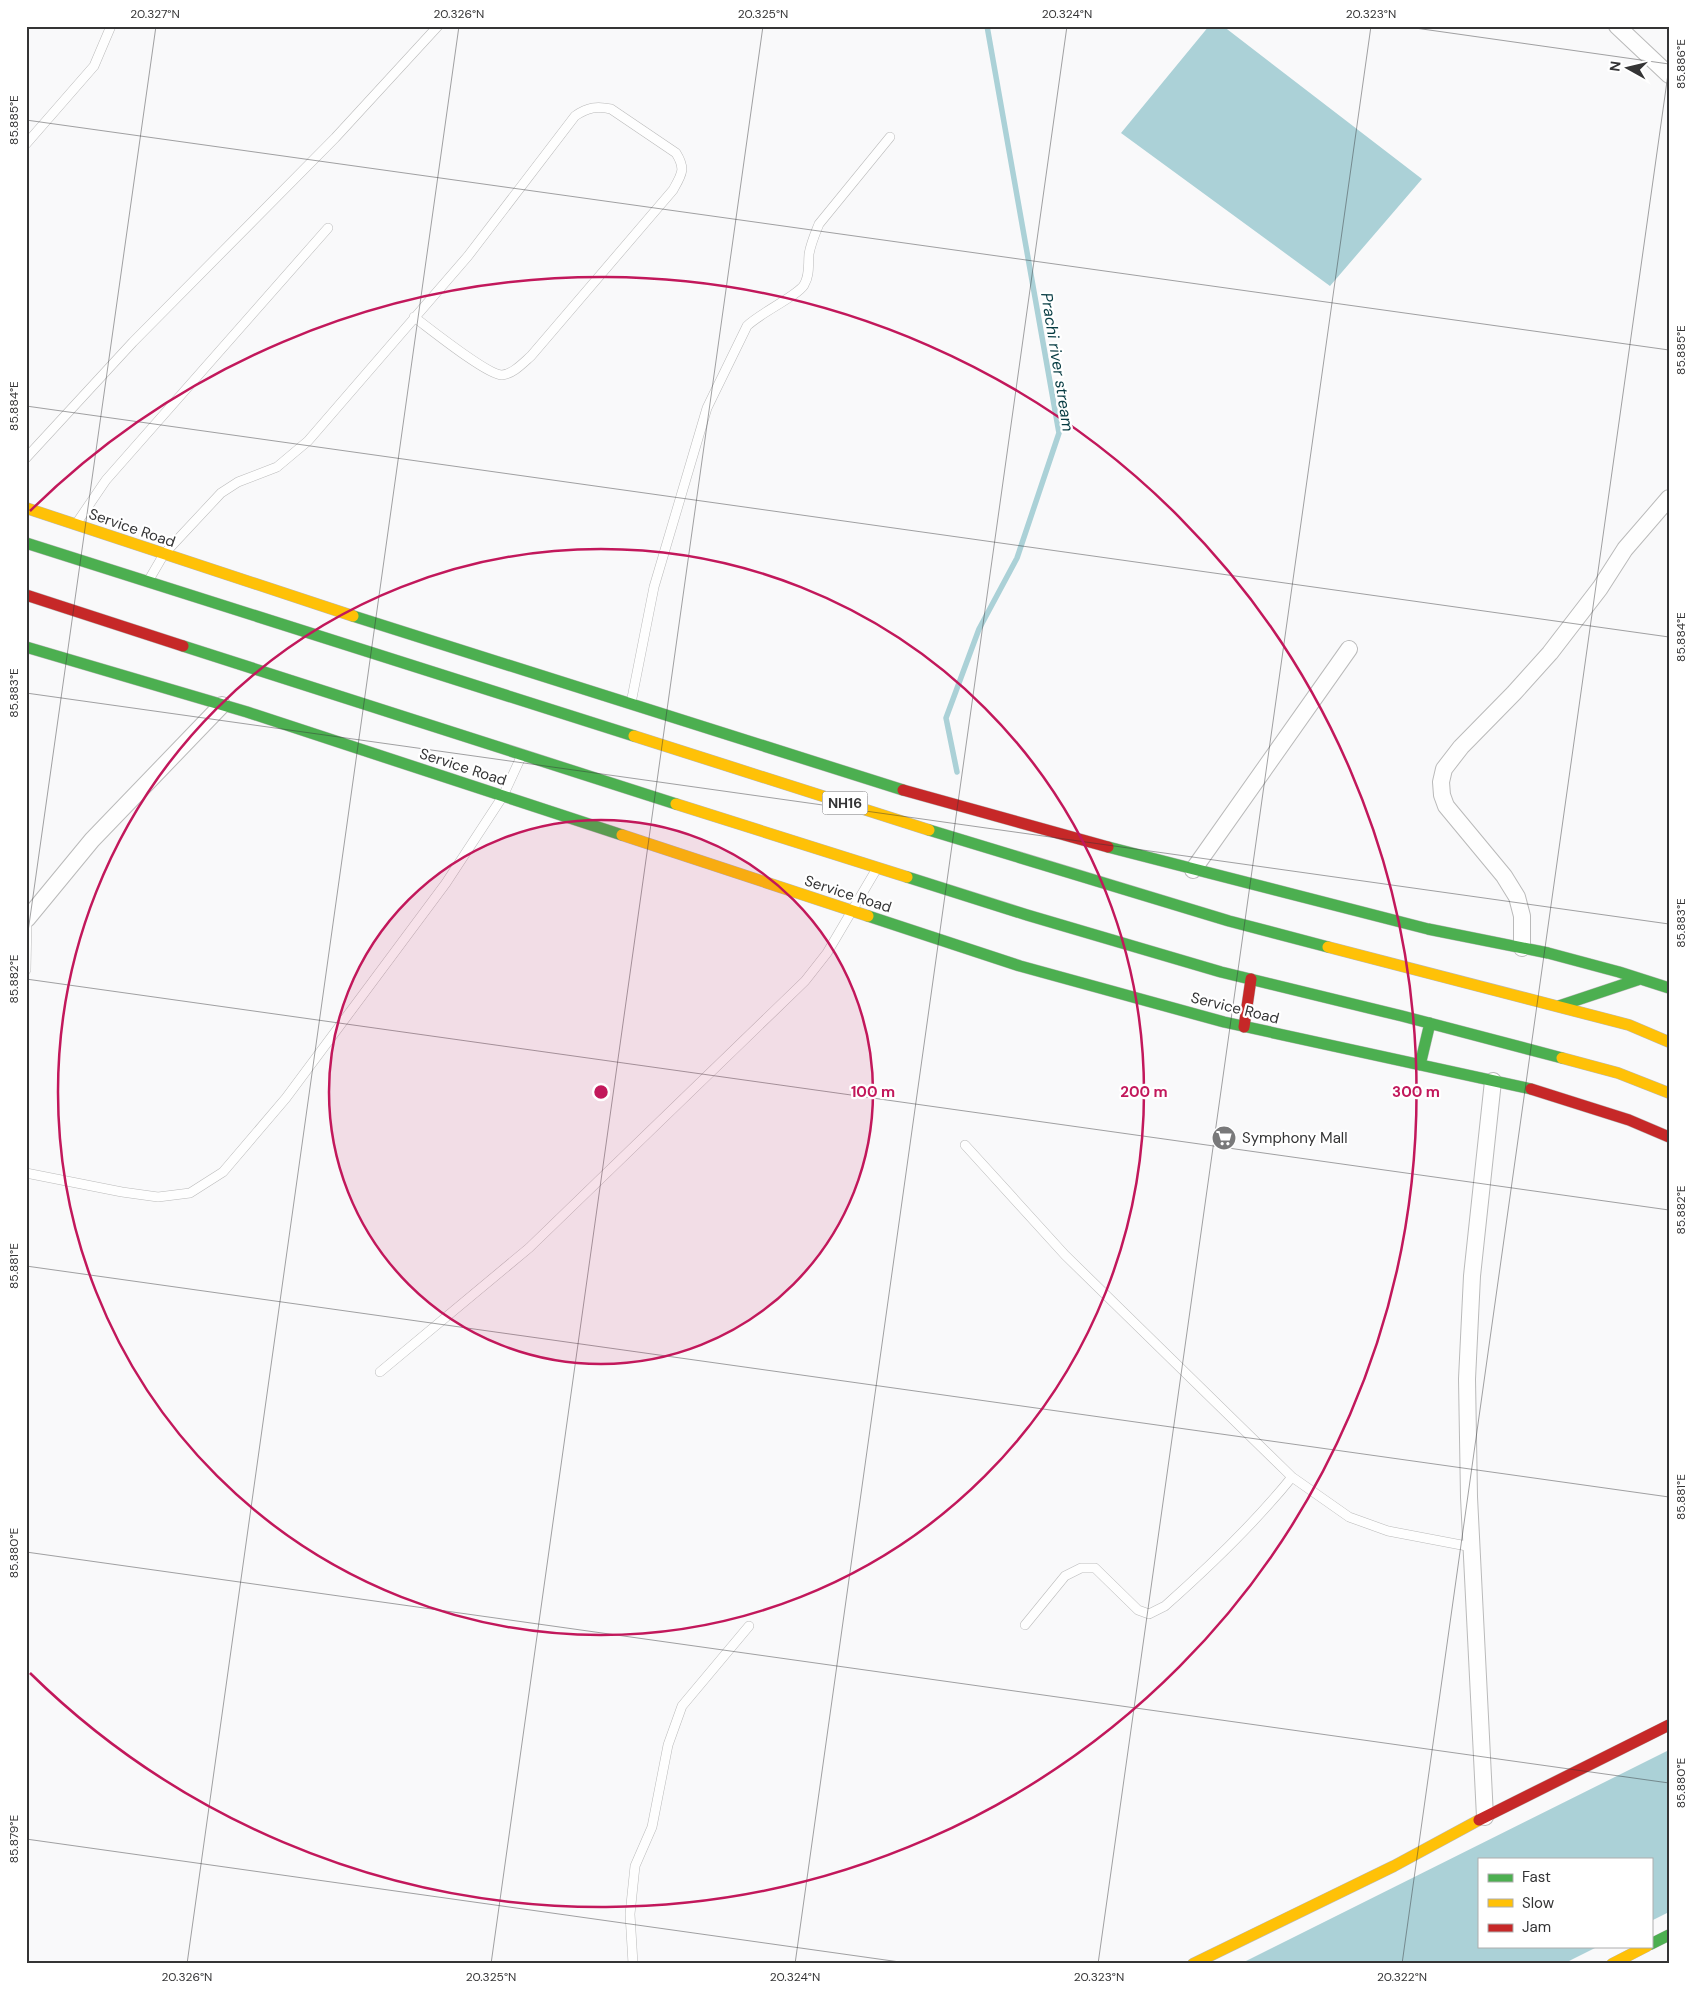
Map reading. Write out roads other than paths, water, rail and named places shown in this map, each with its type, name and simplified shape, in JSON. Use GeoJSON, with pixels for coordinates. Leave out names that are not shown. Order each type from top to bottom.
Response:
{"type":"FeatureCollection","features":[{"type":"Feature","properties":{"kind":"main road","name":"Service Road"},"geometry":{"type":"LineString","coordinates":[[26,508],[164,554],[545,693],[630,706],[883,784],[1193,870],[1428,929],[1583,962],[1669,988]]}},
{"type":"Feature","properties":{"kind":"main road","name":"NH16"},"geometry":{"type":"LineString","coordinates":[[26,543],[147,582],[545,693],[1022,859],[1229,921],[1629,1025],[1669,1042]]}},
{"type":"Feature","properties":{"kind":"main road"},"geometry":{"type":"LineString","coordinates":[[26,595],[1027,915],[1221,972],[1430,1023],[1618,1073],[1669,1093]]}},
{"type":"Feature","properties":{"kind":"main road","name":"Service Road"},"geometry":{"type":"LineString","coordinates":[[26,647],[222,704],[1020,966],[1244,1027],[1532,1090],[1620,1118],[1669,1137]]}},
{"type":"Feature","properties":{"kind":"main road"},"geometry":{"type":"LineString","coordinates":[[1244,1027],[1251,979]]}},
{"type":"Feature","properties":{"kind":"main road"},"geometry":{"type":"LineString","coordinates":[[1559,1006],[1640,979]]}},
{"type":"Feature","properties":{"kind":"main road"},"geometry":{"type":"LineString","coordinates":[[1420,1065],[1430,1023]]}},
{"type":"Feature","properties":{"kind":"main road"},"geometry":{"type":"LineString","coordinates":[[1194,1964],[1276,1926],[1485,1817],[1669,1725]]}},
{"type":"Feature","properties":{"kind":"main road"},"geometry":{"type":"LineString","coordinates":[[1652,1944],[1669,1935]]}},
{"type":"Feature","properties":{"kind":"main road"},"geometry":{"type":"LineString","coordinates":[[1612,1964],[1643,1948]]}},
{"type":"Feature","properties":{"kind":"street"},"geometry":{"type":"LineString","coordinates":[[1617,26],[1669,75]]}},
{"type":"Feature","properties":{"kind":"street"},"geometry":{"type":"LineString","coordinates":[[1522,948],[1522,916],[1517,897],[1504,876],[1446,806],[1442,795],[1441,782],[1444,769],[1461,747],[1550,653],[1600,588],[1625,549],[1669,498]]}},
{"type":"Feature","properties":{"kind":"street"},"geometry":{"type":"LineString","coordinates":[[1193,870],[1349,649]]}},
{"type":"Feature","properties":{"kind":"street"},"geometry":{"type":"LineString","coordinates":[[27,914],[92,840],[222,704]]}},
{"type":"Feature","properties":{"kind":"street"},"geometry":{"type":"LineString","coordinates":[[1485,1817],[1472,1547],[1467,1379],[1472,1276],[1493,1081]]}},
{"type":"Feature","properties":{"kind":"lane"},"geometry":{"type":"LineString","coordinates":[[26,144],[94,66],[110,26]]}},
{"type":"Feature","properties":{"kind":"lane"},"geometry":{"type":"LineString","coordinates":[[26,458],[133,342],[335,138],[438,26]]}},
{"type":"Feature","properties":{"kind":"lane"},"geometry":{"type":"LineString","coordinates":[[147,582],[164,554],[221,493],[238,482],[277,467],[308,441],[414,317],[468,256],[575,116],[587,108],[612,109],[676,153],[682,164],[682,174],[673,190],[531,356],[512,372],[497,374],[482,366],[414,317]]}},
{"type":"Feature","properties":{"kind":"lane"},"geometry":{"type":"LineString","coordinates":[[630,706],[654,587],[707,408],[747,326],[756,317],[803,287],[809,269],[812,240],[820,224],[890,137]]}},
{"type":"Feature","properties":{"kind":"lane"},"geometry":{"type":"LineString","coordinates":[[76,525],[106,480],[328,228]]}},
{"type":"Feature","properties":{"kind":"lane"},"geometry":{"type":"LineString","coordinates":[[26,1173],[122,1192],[158,1197],[190,1193],[223,1172],[286,1098],[440,891],[503,796],[522,755]]}},
{"type":"Feature","properties":{"kind":"lane"},"geometry":{"type":"LineString","coordinates":[[380,1372],[529,1248],[805,981],[827,953],[878,868]]}},
{"type":"Feature","properties":{"kind":"lane"},"geometry":{"type":"LineString","coordinates":[[26,970],[27,914]]}},
{"type":"Feature","properties":{"kind":"lane"},"geometry":{"type":"LineString","coordinates":[[965,1144],[1065,1255],[1292,1477],[1349,1517],[1388,1531],[1472,1547]]}},
{"type":"Feature","properties":{"kind":"lane"},"geometry":{"type":"LineString","coordinates":[[1026,1625],[1065,1576],[1081,1568],[1095,1568],[1138,1610],[1149,1614],[1165,1606],[1251,1524],[1292,1477]]}},
{"type":"Feature","properties":{"kind":"lane"},"geometry":{"type":"LineString","coordinates":[[633,1964],[630,1914],[635,1866],[652,1827],[668,1745],[682,1706],[749,1626]]}},
{"type":"Feature","properties":{"kind":"water"},"geometry":{"type":"Polygon","coordinates":[[[1209,26],[1223,26],[1422,179],[1330,286],[1121,133],[1209,26]]]}},
{"type":"Feature","properties":{"kind":"water"},"geometry":{"type":"Polygon","coordinates":[[[1669,1750],[1669,1912],[1652,1920],[1652,1858],[1478,1858],[1478,1948],[1595,1948],[1563,1964],[1240,1964],[1669,1750]]]}},
{"type":"Feature","properties":{"kind":"waterway","name":"Prachi river stream"},"geometry":{"type":"LineString","coordinates":[[957,772],[946,718],[979,629],[1017,558],[1059,433],[987,26]]}},
{"type":"Feature","properties":{"kind":"place","name":"Symphony Mall"},"geometry":{"type":"Point","coordinates":[1224,1138]}}]}
